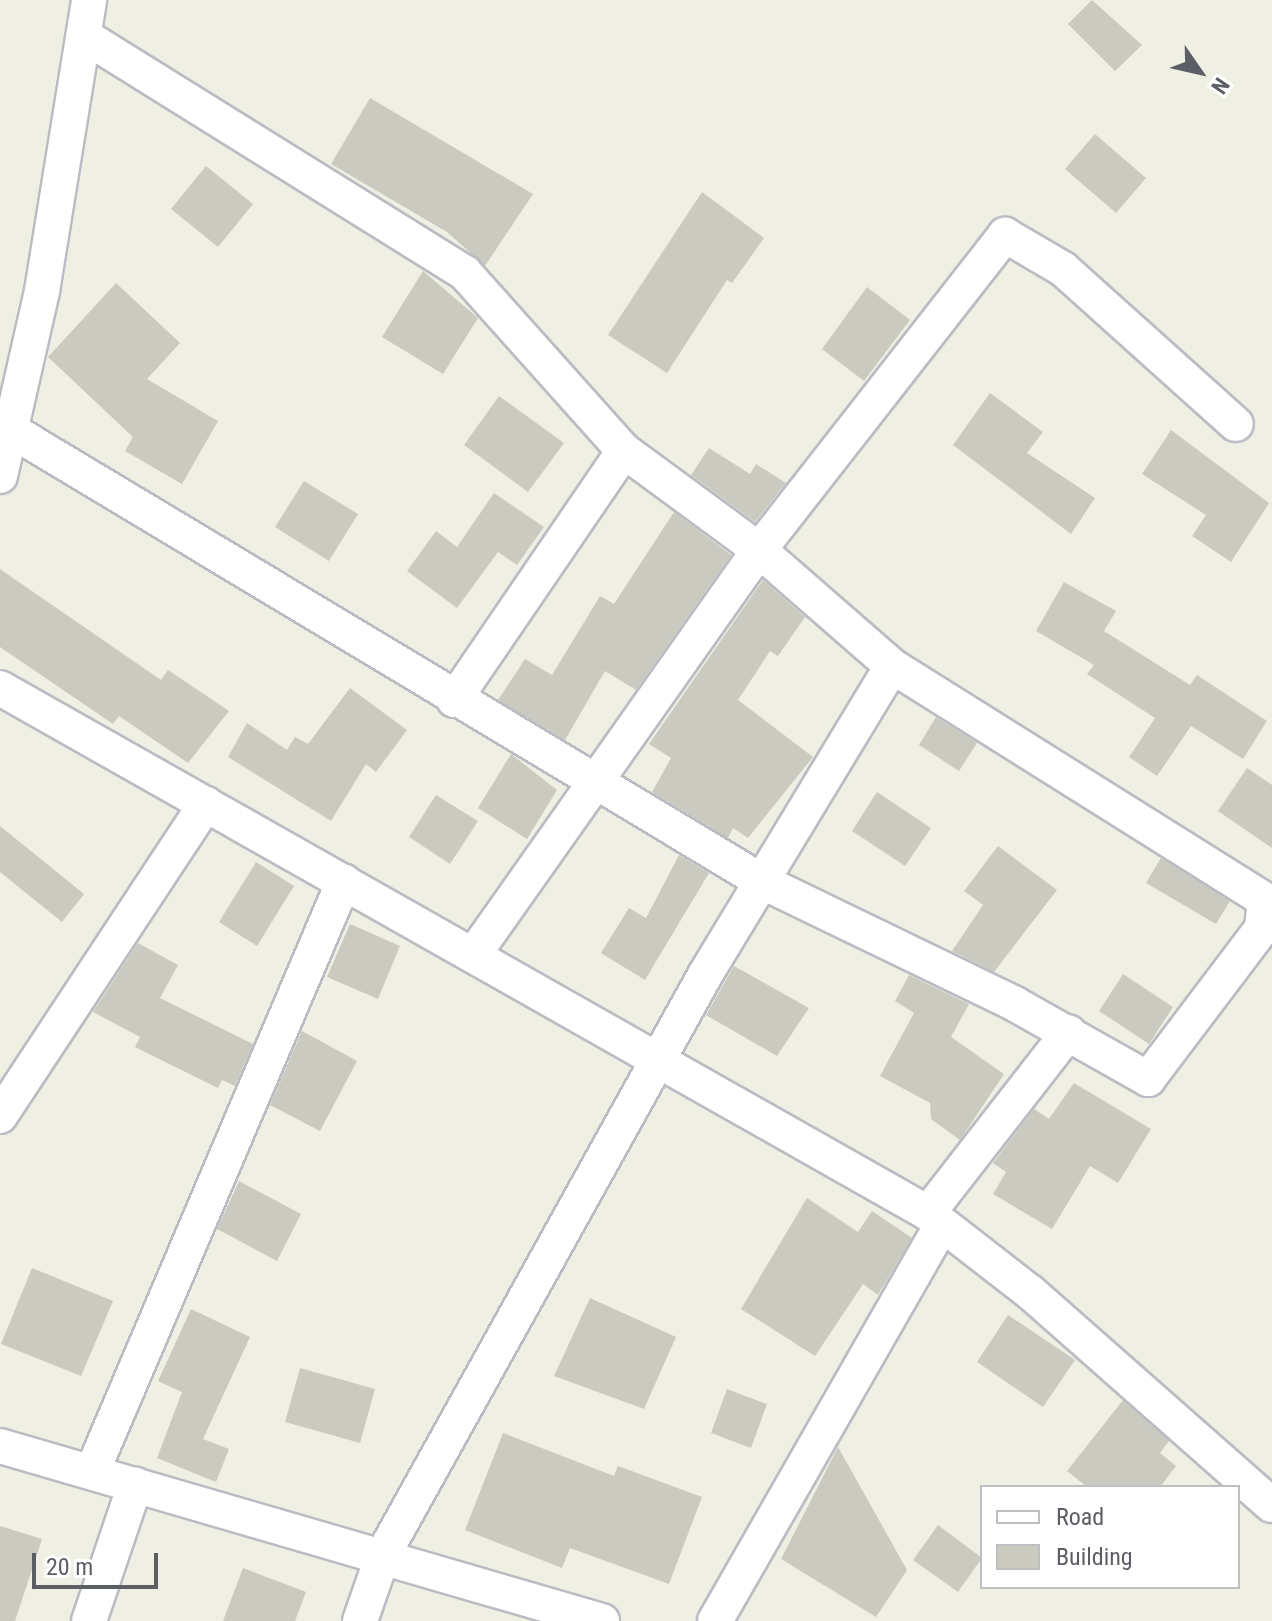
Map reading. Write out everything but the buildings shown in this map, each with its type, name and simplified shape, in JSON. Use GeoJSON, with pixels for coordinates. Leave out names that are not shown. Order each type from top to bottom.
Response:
{"type":"FeatureCollection","features":[{"type":"Feature","properties":{"kind":"street"},"geometry":{"type":"LineString","coordinates":[[0,476],[14,432],[87,38],[89,0]]}},
{"type":"Feature","properties":{"kind":"street"},"geometry":{"type":"LineString","coordinates":[[14,432],[454,700],[600,777],[763,882],[1069,1032],[1148,1079],[1262,928],[1265,900],[892,666],[759,550],[624,451],[465,273],[87,38]]}},
{"type":"Feature","properties":{"kind":"street"},"geometry":{"type":"LineString","coordinates":[[474,954],[759,550],[1005,235],[1063,269],[1236,424]]}},
{"type":"Feature","properties":{"kind":"street"},"geometry":{"type":"LineString","coordinates":[[454,700],[624,451]]}},
{"type":"Feature","properties":{"kind":"street"},"geometry":{"type":"LineString","coordinates":[[360,1621],[383,1555],[763,882],[892,666]]}},
{"type":"Feature","properties":{"kind":"street"},"geometry":{"type":"LineString","coordinates":[[0,688],[663,1058],[935,1219],[1030,1292],[1272,1505]]}},
{"type":"Feature","properties":{"kind":"street"},"geometry":{"type":"LineString","coordinates":[[0,1116],[206,804]]}},
{"type":"Feature","properties":{"kind":"street"},"geometry":{"type":"LineString","coordinates":[[92,1472],[344,881]]}},
{"type":"Feature","properties":{"kind":"street"},"geometry":{"type":"LineString","coordinates":[[715,1621],[935,1219],[1069,1032]]}},
{"type":"Feature","properties":{"kind":"street"},"geometry":{"type":"LineString","coordinates":[[0,1446],[602,1621]]}},
{"type":"Feature","properties":{"kind":"street"},"geometry":{"type":"LineString","coordinates":[[89,1621],[135,1485]]}}]}
